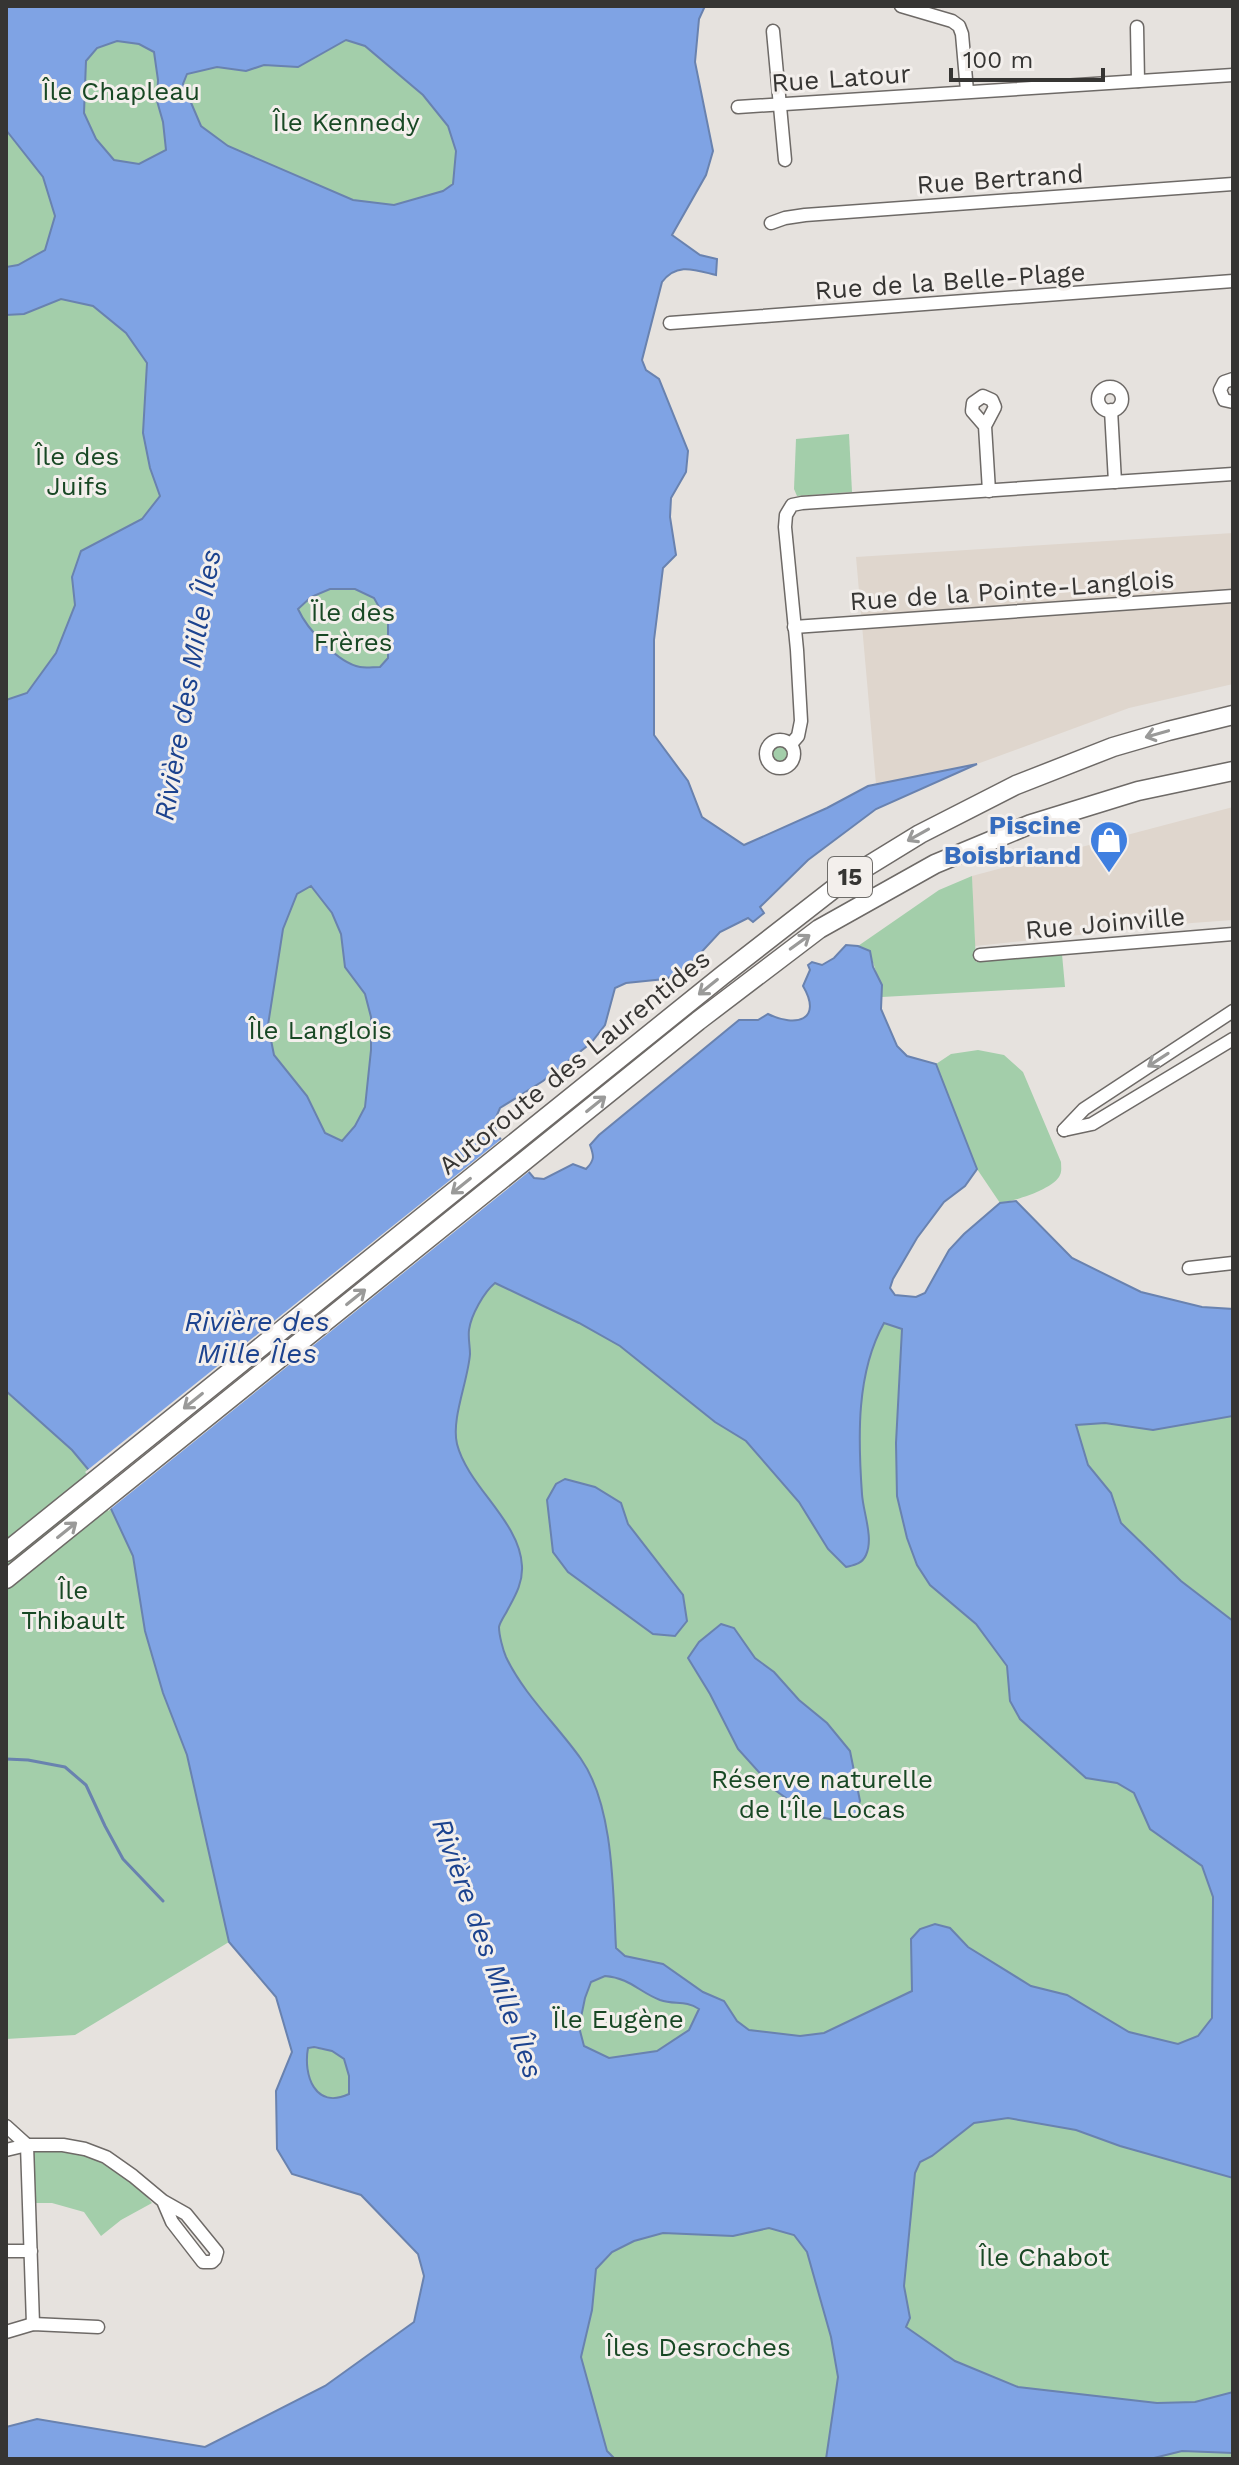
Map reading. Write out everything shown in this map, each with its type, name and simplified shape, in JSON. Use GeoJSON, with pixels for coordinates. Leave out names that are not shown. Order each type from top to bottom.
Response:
{"type":"FeatureCollection","features":[{"type":"Feature","properties":{"kind":"highway","name":"Autoroute des Laurentides"},"geometry":{"type":"LineString","coordinates":[[6,1552],[815,902],[895,848],[987,798],[1050,770],[1140,738],[1233,715]]}},
{"type":"Feature","properties":{"kind":"highway","name":"Autoroute des Laurentides"},"geometry":{"type":"LineString","coordinates":[[6,1579],[791,948],[819,929],[879,893],[952,856],[1048,818],[1138,791],[1233,771]]}},
{"type":"Feature","properties":{"kind":"street"},"geometry":{"type":"LineString","coordinates":[[901,6],[952,21],[959,26],[967,91]]}},
{"type":"Feature","properties":{"kind":"street"},"geometry":{"type":"LineString","coordinates":[[1137,27],[1138,81]]}},
{"type":"Feature","properties":{"kind":"street"},"geometry":{"type":"LineString","coordinates":[[773,31],[785,160]]}},
{"type":"Feature","properties":{"kind":"street","name":"Rue Latour"},"geometry":{"type":"LineString","coordinates":[[738,107],[1233,75]]}},
{"type":"Feature","properties":{"kind":"street","name":"Rue Bertrand"},"geometry":{"type":"LineString","coordinates":[[771,223],[805,215],[1233,184]]}},
{"type":"Feature","properties":{"kind":"street","name":"Rue de la Belle-Plage"},"geometry":{"type":"LineString","coordinates":[[670,323],[1233,281]]}},
{"type":"Feature","properties":{"kind":"street"},"geometry":{"type":"LineString","coordinates":[[1233,379],[1224,382],[1220,390],[1224,400],[1233,402],[1233,412]]}},
{"type":"Feature","properties":{"kind":"street"},"geometry":{"type":"LineString","coordinates":[[1111,410],[1115,482]]}},
{"type":"Feature","properties":{"kind":"street"},"geometry":{"type":"LineString","coordinates":[[985,426],[989,491]]}},
{"type":"Feature","properties":{"kind":"street"},"geometry":{"type":"LineString","coordinates":[[791,744],[798,736],[801,721],[785,527],[787,511],[792,505],[1233,474]]}},
{"type":"Feature","properties":{"kind":"street","name":"Rue de la Pointe-Langlois"},"geometry":{"type":"LineString","coordinates":[[794,627],[1233,596]]}},
{"type":"Feature","properties":{"kind":"street","name":"Rue Joinville"},"geometry":{"type":"LineString","coordinates":[[980,955],[1233,934]]}},
{"type":"Feature","properties":{"kind":"street"},"geometry":{"type":"LineString","coordinates":[[1233,1027],[1228,1014],[1084,1109],[1064,1130],[1092,1124],[1233,1039]]}},
{"type":"Feature","properties":{"kind":"street"},"geometry":{"type":"LineString","coordinates":[[1189,1268],[1233,1263]]}},
{"type":"Feature","properties":{"kind":"street"},"geometry":{"type":"LineString","coordinates":[[6,2126],[27,2145],[33,2324]]}},
{"type":"Feature","properties":{"kind":"street"},"geometry":{"type":"LineString","coordinates":[[6,2150],[27,2145],[63,2145],[106,2157],[163,2201],[186,2214],[217,2252],[212,2262],[203,2262],[172,2222],[163,2201]]}},
{"type":"Feature","properties":{"kind":"street"},"geometry":{"type":"LineString","coordinates":[[6,2251],[31,2251]]}},
{"type":"Feature","properties":{"kind":"street"},"geometry":{"type":"LineString","coordinates":[[6,2332],[33,2324],[98,2327]]}},
{"type":"Feature","properties":{"kind":"shaded area"},"geometry":{"type":"Polygon","coordinates":[[[1233,533],[1233,684],[1129,708],[977,764],[876,784],[856,557],[1233,533]]]}},
{"type":"Feature","properties":{"kind":"shaded area"},"geometry":{"type":"Polygon","coordinates":[[[1233,807],[1233,920],[975,946],[972,876],[1233,807]]]}},
{"type":"Feature","properties":{"kind":"green space","name":"Île Kennedy"},"geometry":{"type":"Polygon","coordinates":[[[346,40],[365,46],[423,95],[448,126],[456,151],[453,184],[443,191],[394,205],[353,200],[228,146],[201,126],[183,84],[186,74],[217,67],[246,71],[264,65],[298,67],[346,40]]]}},
{"type":"Feature","properties":{"kind":"green space","name":"Île Chapleau"},"geometry":{"type":"Polygon","coordinates":[[[117,41],[139,44],[154,51],[157,101],[166,150],[139,164],[114,160],[96,139],[84,113],[86,61],[97,48],[117,41]]]}},
{"type":"Feature","properties":{"kind":"green space"},"geometry":{"type":"Polygon","coordinates":[[[6,130],[43,177],[55,216],[45,250],[18,265],[6,267],[6,130]]]}},
{"type":"Feature","properties":{"kind":"green space","name":"Île des Juifs"},"geometry":{"type":"Polygon","coordinates":[[[62,273],[170,351],[183,519],[6,732],[6,285],[62,273]]]}},
{"type":"Feature","properties":{"kind":"green space"},"geometry":{"type":"Polygon","coordinates":[[[849,434],[852,492],[797,496],[794,489],[796,439],[849,434]]]}},
{"type":"Feature","properties":{"kind":"green space","name":"Ïle des Frères"},"geometry":{"type":"Polygon","coordinates":[[[330,589],[355,589],[374,598],[388,623],[388,658],[380,667],[360,667],[342,659],[324,644],[302,617],[298,609],[311,597],[330,589]]]}},
{"type":"Feature","properties":{"kind":"green space"},"geometry":{"type":"Polygon","coordinates":[[[780,745],[789,754],[780,763],[771,754],[780,745]]]}},
{"type":"Feature","properties":{"kind":"green space"},"geometry":{"type":"Polygon","coordinates":[[[972,876],[976,962],[1062,954],[1065,987],[882,997],[870,951],[858,946],[939,890],[972,876]]]}},
{"type":"Feature","properties":{"kind":"green space","name":"Île Langlois"},"geometry":{"type":"Polygon","coordinates":[[[311,886],[332,913],[341,934],[345,967],[365,994],[371,1017],[365,1107],[342,1141],[325,1133],[307,1096],[274,1054],[268,1025],[283,929],[297,894],[311,886]]]}},
{"type":"Feature","properties":{"kind":"green space"},"geometry":{"type":"Polygon","coordinates":[[[978,1050],[1004,1055],[1023,1072],[1061,1162],[1060,1175],[1050,1185],[1024,1197],[1000,1203],[977,1169],[936,1064],[951,1054],[978,1050]]]}},
{"type":"Feature","properties":{"kind":"green space","name":"Réserve naturelle de l'Île Locas"},"geometry":{"type":"Polygon","coordinates":[[[487,1205],[865,1292],[941,1321],[1233,1851],[1233,2053],[658,2088],[556,2052],[418,1478],[487,1205]]]}},
{"type":"Feature","properties":{"kind":"green space"},"geometry":{"type":"Polygon","coordinates":[[[1024,1347],[1233,1375],[1233,1621],[1181,1581],[1121,1523],[1078,1475],[1024,1347]]]}},
{"type":"Feature","properties":{"kind":"green space","name":"Île Thibault"},"geometry":{"type":"Polygon","coordinates":[[[6,1391],[72,1450],[98,1481],[133,1556],[145,1631],[163,1693],[187,1755],[229,1942],[75,2035],[6,2039],[6,1391]]]}},
{"type":"Feature","properties":{"kind":"green space"},"geometry":{"type":"Polygon","coordinates":[[[308,2047],[332,2051],[345,2058],[349,2094],[327,2098],[319,2094],[307,2068],[308,2047]]]}},
{"type":"Feature","properties":{"kind":"green space","name":"Île Chabot"},"geometry":{"type":"Polygon","coordinates":[[[1008,2118],[1076,2130],[1120,2146],[1233,2178],[1233,2392],[1195,2402],[1157,2403],[1018,2387],[955,2361],[906,2327],[904,2286],[915,2173],[920,2162],[974,2123],[1008,2118]]]}},
{"type":"Feature","properties":{"kind":"green space"},"geometry":{"type":"Polygon","coordinates":[[[29,2147],[73,2150],[130,2176],[152,2203],[121,2220],[101,2236],[84,2212],[52,2203],[35,2203],[29,2147]]]}},
{"type":"Feature","properties":{"kind":"green space","name":"Îles Desroches"},"geometry":{"type":"Polygon","coordinates":[[[769,2228],[794,2235],[807,2252],[831,2337],[838,2377],[826,2459],[615,2459],[607,2451],[581,2357],[592,2310],[596,2269],[612,2252],[634,2241],[663,2233],[733,2236],[769,2228]]]}},
{"type":"Feature","properties":{"kind":"green space"},"geometry":{"type":"Polygon","coordinates":[[[1182,2451],[1233,2453],[1233,2459],[1150,2459],[1182,2451]]]}},
{"type":"Feature","properties":{"kind":"water","name":"Rivière des Mille Îles"},"geometry":{"type":"Polygon","coordinates":[[[6,6],[705,6],[699,19],[695,62],[713,151],[706,175],[672,235],[700,255],[717,259],[716,275],[680,270],[662,282],[642,360],[646,370],[659,379],[688,451],[686,472],[671,498],[670,517],[676,555],[663,568],[654,640],[654,735],[688,781],[702,817],[744,845],[868,786],[977,764],[876,809],[808,860],[760,907],[764,913],[753,922],[748,918],[720,932],[683,972],[665,979],[626,983],[615,988],[605,1025],[591,1043],[543,1081],[500,1108],[494,1122],[497,1135],[534,1178],[544,1179],[573,1164],[586,1169],[593,1158],[590,1145],[599,1135],[739,1020],[758,1020],[768,1014],[788,1020],[804,1018],[810,1007],[803,986],[810,970],[808,965],[812,962],[822,965],[846,945],[858,946],[870,951],[873,967],[882,985],[881,1009],[897,1046],[907,1056],[936,1064],[977,1169],[965,1186],[944,1202],[917,1238],[893,1279],[890,1288],[895,1295],[916,1297],[925,1293],[949,1250],[964,1234],[1000,1203],[1016,1201],[1072,1258],[1141,1292],[1202,1307],[1233,1309],[1233,1416],[1153,1430],[1105,1423],[1076,1425],[1088,1465],[1111,1493],[1121,1523],[1181,1581],[1233,1621],[1233,2178],[1120,2146],[1076,2130],[1008,2118],[974,2123],[920,2162],[915,2173],[904,2286],[910,2318],[906,2327],[955,2361],[1018,2387],[1157,2403],[1195,2402],[1233,2392],[1233,2453],[1182,2451],[1150,2459],[826,2459],[838,2377],[831,2337],[807,2252],[794,2235],[769,2228],[733,2236],[663,2233],[634,2241],[612,2252],[596,2269],[592,2310],[581,2357],[607,2451],[615,2459],[6,2459],[6,2427],[37,2419],[205,2447],[325,2386],[414,2322],[424,2276],[418,2254],[361,2195],[292,2174],[277,2149],[276,2091],[292,2052],[276,1997],[229,1942],[187,1755],[163,1693],[145,1631],[133,1556],[98,1481],[72,1450],[6,1391],[6,700],[27,693],[56,653],[75,605],[72,577],[81,551],[142,519],[160,496],[143,433],[147,363],[126,333],[93,306],[61,299],[24,314],[6,315],[6,267],[18,265],[45,250],[55,216],[43,177],[6,130],[6,6]],[[346,40],[298,67],[264,65],[246,71],[217,67],[187,74],[183,84],[201,126],[228,146],[353,200],[394,205],[443,191],[453,184],[456,151],[448,126],[423,95],[365,46],[346,40]],[[117,41],[97,48],[86,61],[84,113],[96,139],[114,160],[139,164],[166,150],[157,101],[154,52],[139,44],[117,41]],[[330,589],[311,597],[298,609],[324,644],[351,664],[380,667],[388,658],[388,623],[374,598],[355,589],[330,589]],[[311,886],[297,894],[283,929],[268,1025],[274,1055],[307,1096],[325,1133],[342,1141],[365,1107],[371,1017],[365,994],[345,967],[341,934],[332,913],[311,886]],[[495,1283],[470,1324],[469,1365],[456,1423],[457,1444],[472,1475],[513,1534],[519,1550],[522,1566],[520,1584],[499,1627],[506,1657],[531,1697],[581,1759],[600,1800],[610,1850],[616,1948],[625,1956],[663,1964],[703,1992],[724,2001],[737,2021],[749,2030],[800,2036],[824,2033],[912,1991],[911,1939],[920,1929],[935,1924],[950,1928],[968,1947],[1031,1986],[1067,1995],[1129,2032],[1178,2044],[1198,2036],[1212,2018],[1213,1897],[1202,1866],[1150,1829],[1134,1793],[1117,1783],[1086,1778],[1020,1719],[1010,1701],[1007,1666],[976,1624],[930,1585],[917,1565],[897,1496],[896,1443],[902,1329],[884,1323],[868,1363],[861,1406],[860,1451],[868,1548],[858,1564],[846,1567],[828,1549],[799,1502],[746,1441],[715,1422],[620,1346],[495,1283]],[[605,1976],[591,1982],[579,2027],[584,2046],[609,2058],[657,2051],[689,2030],[699,2009],[689,2004],[660,2000],[628,1982],[605,1976]],[[314,2047],[308,2048],[310,2079],[320,2094],[337,2098],[349,2094],[349,2076],[344,2059],[332,2051],[314,2047]]]}},
{"type":"Feature","properties":{"kind":"water"},"geometry":{"type":"Polygon","coordinates":[[[565,1479],[595,1487],[621,1503],[628,1524],[683,1595],[687,1621],[675,1636],[653,1634],[568,1572],[553,1552],[547,1500],[556,1484],[565,1479]]]}},
{"type":"Feature","properties":{"kind":"water"},"geometry":{"type":"Polygon","coordinates":[[[721,1624],[734,1628],[755,1658],[827,1723],[850,1751],[860,1801],[854,1819],[835,1820],[809,1815],[775,1790],[738,1749],[688,1658],[699,1642],[721,1624]]]}},
{"type":"Feature","properties":{"kind":"pier"},"geometry":{"type":"Polygon","coordinates":[[[504,1137],[531,1170],[108,1511],[95,1483],[85,1472],[504,1137]]]}},
{"type":"Feature","properties":{"kind":"waterway"},"geometry":{"type":"LineString","coordinates":[[6,1759],[65,1767],[86,1785],[123,1859],[163,1901]]}},
{"type":"Feature","properties":{"kind":"place","name":"Piscine Boisbriand"},"geometry":{"type":"Point","coordinates":[1109,874]}},
{"type":"Feature","properties":{"kind":"park label","name":"Ïle Eugène"},"geometry":{"type":"Point","coordinates":[618,2019]}}]}
